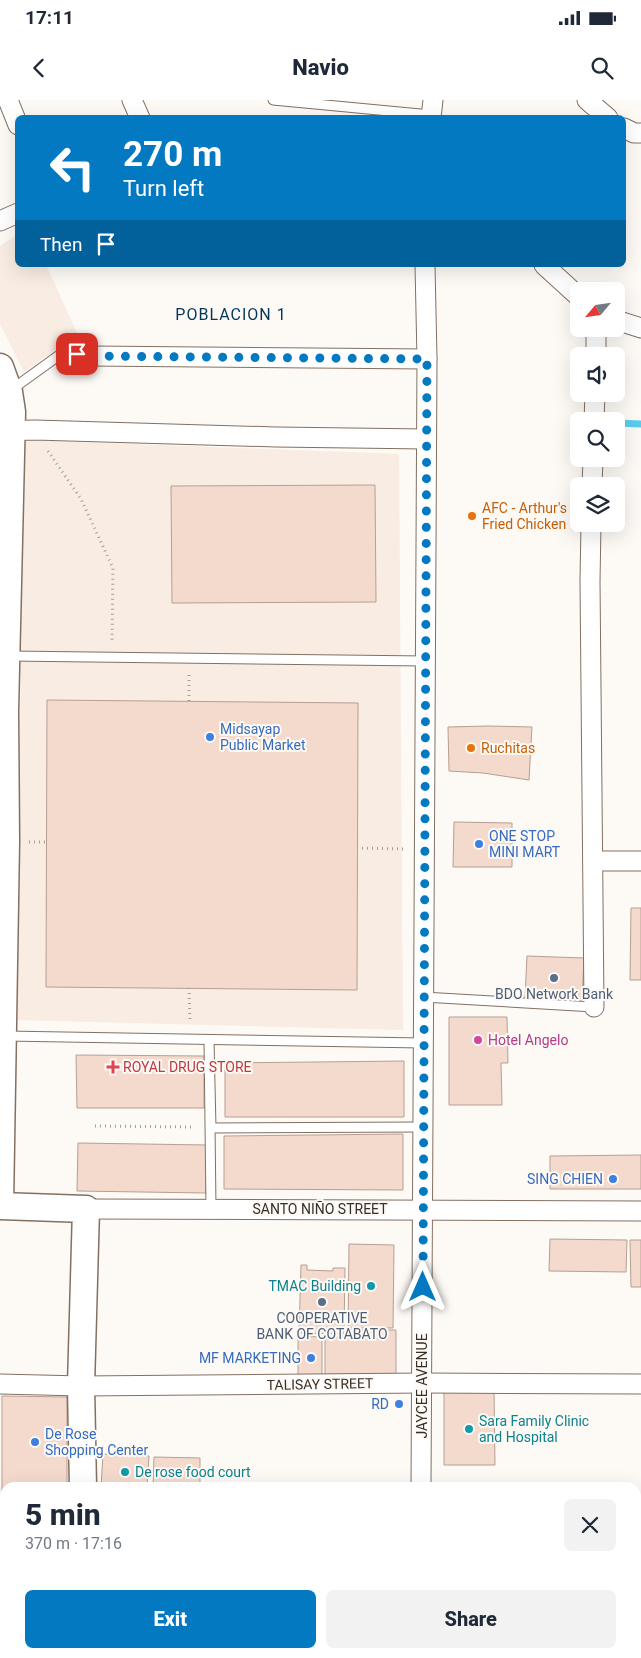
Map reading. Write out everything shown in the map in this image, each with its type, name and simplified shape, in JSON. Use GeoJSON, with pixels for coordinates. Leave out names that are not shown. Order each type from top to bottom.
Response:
{"type":"FeatureCollection","features":[{"type":"Feature","properties":{"kind":"main road"},"geometry":{"type":"LineString","coordinates":[[0,367],[9,392],[15,430],[4,594],[6,656],[2,711],[6,841],[3,1036],[0,1096],[0,1206]]}},
{"type":"Feature","properties":{"kind":"main road","name":"SANTO NIÑO STREET"},"geometry":{"type":"LineString","coordinates":[[0,1206],[86,1209]]}},
{"type":"Feature","properties":{"kind":"main road"},"geometry":{"type":"LineString","coordinates":[[83,1482],[82,1386],[86,1209]]}},
{"type":"Feature","properties":{"kind":"street"},"geometry":{"type":"LineString","coordinates":[[8,100],[15,118]]}},
{"type":"Feature","properties":{"kind":"street"},"geometry":{"type":"LineString","coordinates":[[132,100],[139,115]]}},
{"type":"Feature","properties":{"kind":"street"},"geometry":{"type":"LineString","coordinates":[[587,100],[604,115]]}},
{"type":"Feature","properties":{"kind":"street"},"geometry":{"type":"LineString","coordinates":[[626,129],[634,133],[641,133]]}},
{"type":"Feature","properties":{"kind":"street"},"geometry":{"type":"LineString","coordinates":[[0,221],[15,214]]}},
{"type":"Feature","properties":{"kind":"street","name":"JAYCEE AVENUE"},"geometry":{"type":"LineString","coordinates":[[421,1482],[427,359],[425,267]]}},
{"type":"Feature","properties":{"kind":"street"},"geometry":{"type":"LineString","coordinates":[[546,267],[570,289]]}},
{"type":"Feature","properties":{"kind":"street"},"geometry":{"type":"LineString","coordinates":[[625,323],[641,328]]}},
{"type":"Feature","properties":{"kind":"street"},"geometry":{"type":"LineString","coordinates":[[90,356],[427,359]]}},
{"type":"Feature","properties":{"kind":"street"},"geometry":{"type":"LineString","coordinates":[[15,430],[426,439]]}},
{"type":"Feature","properties":{"kind":"street"},"geometry":{"type":"LineString","coordinates":[[592,532],[590,591],[594,1007]]}},
{"type":"Feature","properties":{"kind":"street"},"geometry":{"type":"LineString","coordinates":[[593,861],[641,861]]}},
{"type":"Feature","properties":{"kind":"street","name":"SANTO NIÑO STREET"},"geometry":{"type":"LineString","coordinates":[[86,1209],[641,1210]]}},
{"type":"Feature","properties":{"kind":"street","name":"TALISAY STREET"},"geometry":{"type":"LineString","coordinates":[[0,1384],[82,1386],[423,1383],[641,1384]]}},
{"type":"Feature","properties":{"kind":"lane"},"geometry":{"type":"LineString","coordinates":[[273,100],[432,111]]}},
{"type":"Feature","properties":{"kind":"lane"},"geometry":{"type":"LineString","coordinates":[[9,392],[65,351],[90,356]]}},
{"type":"Feature","properties":{"kind":"lane"},"geometry":{"type":"LineString","coordinates":[[6,656],[426,661]]}},
{"type":"Feature","properties":{"kind":"lane"},"geometry":{"type":"LineString","coordinates":[[424,997],[594,1007]]}},
{"type":"Feature","properties":{"kind":"lane"},"geometry":{"type":"LineString","coordinates":[[3,1036],[423,1043]]}},
{"type":"Feature","properties":{"kind":"lane"},"geometry":{"type":"LineString","coordinates":[[209,1040],[211,1128],[423,1127]]}},
{"type":"Feature","properties":{"kind":"lane"},"geometry":{"type":"LineString","coordinates":[[209,1040],[211,1209]]}},
{"type":"Feature","properties":{"kind":"path"},"geometry":{"type":"LineString","coordinates":[[15,430],[59,469],[82,499],[113,568],[112,658]]}},
{"type":"Feature","properties":{"kind":"path"},"geometry":{"type":"LineString","coordinates":[[189,701],[190,658]]}},
{"type":"Feature","properties":{"kind":"path"},"geometry":{"type":"LineString","coordinates":[[357,848],[424,849]]}},
{"type":"Feature","properties":{"kind":"path"},"geometry":{"type":"LineString","coordinates":[[190,988],[190,1039]]}},
{"type":"Feature","properties":{"kind":"path"},"geometry":{"type":"LineString","coordinates":[[95,1126],[211,1128]]}},
{"type":"Feature","properties":{"kind":"shaded area"},"geometry":{"type":"Polygon","coordinates":[[[15,236],[15,267],[47,267],[78,335],[24,372],[0,324],[0,246],[15,236]]]}},
{"type":"Feature","properties":{"kind":"shaded area","name":"Midsayap Public Market"},"geometry":{"type":"Polygon","coordinates":[[[24,440],[399,454],[403,1030],[16,1020],[24,440]]]}},
{"type":"Feature","properties":{"kind":"building"},"geometry":{"type":"Polygon","coordinates":[[[375,485],[376,602],[172,603],[171,486],[375,485]]]}},
{"type":"Feature","properties":{"kind":"building"},"geometry":{"type":"Polygon","coordinates":[[[47,700],[358,703],[357,990],[46,987],[47,700]]]}},
{"type":"Feature","properties":{"kind":"building"},"geometry":{"type":"Polygon","coordinates":[[[448,727],[532,727],[529,780],[483,773],[449,771],[448,727]]]}},
{"type":"Feature","properties":{"kind":"building"},"geometry":{"type":"Polygon","coordinates":[[[454,822],[512,823],[512,867],[453,867],[454,822]]]}},
{"type":"Feature","properties":{"kind":"building"},"geometry":{"type":"Polygon","coordinates":[[[631,908],[641,908],[641,980],[630,980],[631,908]]]}},
{"type":"Feature","properties":{"kind":"building","name":"BDO Network Bank"},"geometry":{"type":"Polygon","coordinates":[[[527,956],[584,958],[582,1001],[525,998],[527,956]]]}},
{"type":"Feature","properties":{"kind":"building","name":"Hotel Angelo"},"geometry":{"type":"Polygon","coordinates":[[[449,1017],[507,1017],[508,1063],[501,1063],[502,1105],[449,1105],[449,1017]]]}},
{"type":"Feature","properties":{"kind":"building"},"geometry":{"type":"Polygon","coordinates":[[[76,1055],[204,1056],[204,1108],[77,1108],[76,1055]]]}},
{"type":"Feature","properties":{"kind":"building"},"geometry":{"type":"Polygon","coordinates":[[[404,1061],[404,1117],[225,1117],[225,1063],[404,1061]]]}},
{"type":"Feature","properties":{"kind":"building"},"geometry":{"type":"Polygon","coordinates":[[[403,1134],[403,1190],[224,1189],[224,1136],[403,1134]]]}},
{"type":"Feature","properties":{"kind":"building"},"geometry":{"type":"Polygon","coordinates":[[[78,1143],[207,1145],[206,1193],[77,1191],[78,1143]]]}},
{"type":"Feature","properties":{"kind":"building"},"geometry":{"type":"Polygon","coordinates":[[[641,1155],[641,1189],[550,1189],[550,1156],[641,1155]]]}},
{"type":"Feature","properties":{"kind":"building"},"geometry":{"type":"Polygon","coordinates":[[[550,1239],[627,1240],[626,1272],[549,1271],[550,1239]]]}},
{"type":"Feature","properties":{"kind":"building"},"geometry":{"type":"Polygon","coordinates":[[[630,1240],[641,1240],[641,1287],[631,1287],[630,1240]]]}},
{"type":"Feature","properties":{"kind":"building","name":"TMAC Building"},"geometry":{"type":"Polygon","coordinates":[[[349,1244],[394,1245],[393,1328],[348,1328],[349,1244]]]}},
{"type":"Feature","properties":{"kind":"building","name":"COOPERATIVE BANK OF COTABATO"},"geometry":{"type":"Polygon","coordinates":[[[301,1265],[307,1265],[307,1270],[333,1271],[333,1268],[345,1268],[344,1334],[299,1333],[301,1265]]]}},
{"type":"Feature","properties":{"kind":"building"},"geometry":{"type":"Polygon","coordinates":[[[347,1330],[396,1330],[396,1382],[325,1382],[325,1337],[347,1337],[347,1330]]]}},
{"type":"Feature","properties":{"kind":"building"},"geometry":{"type":"Polygon","coordinates":[[[298,1336],[322,1337],[322,1377],[298,1377],[298,1336]]]}},
{"type":"Feature","properties":{"kind":"building","name":"Sara Family Clinic and Hospital"},"geometry":{"type":"Polygon","coordinates":[[[444,1392],[494,1392],[495,1465],[444,1465],[444,1392]]]}},
{"type":"Feature","properties":{"kind":"building","name":"De Rose Shopping Center"},"geometry":{"type":"Polygon","coordinates":[[[2,1396],[67,1397],[67,1482],[2,1482],[2,1396]]]}},
{"type":"Feature","properties":{"kind":"building","name":"De rose food court"},"geometry":{"type":"Polygon","coordinates":[[[103,1454],[149,1456],[147,1482],[101,1482],[103,1454]]]}},
{"type":"Feature","properties":{"kind":"building"},"geometry":{"type":"Polygon","coordinates":[[[154,1457],[200,1458],[200,1482],[153,1482],[154,1457]]]}},
{"type":"Feature","properties":{"kind":"waterway"},"geometry":{"type":"LineString","coordinates":[[625,423],[641,424]]}},
{"type":"Feature","properties":{"kind":"place","name":"AFC - Arthur's Fried Chicken"},"geometry":{"type":"Point","coordinates":[472,516]}},
{"type":"Feature","properties":{"kind":"place","name":"Midsayap Public Market"},"geometry":{"type":"Point","coordinates":[210,737]}},
{"type":"Feature","properties":{"kind":"place","name":"Ruchitas"},"geometry":{"type":"Point","coordinates":[471,748]}},
{"type":"Feature","properties":{"kind":"place","name":"ONE STOP MINI MART"},"geometry":{"type":"Point","coordinates":[479,844]}},
{"type":"Feature","properties":{"kind":"place","name":"BDO Network Bank"},"geometry":{"type":"Point","coordinates":[554,978]}},
{"type":"Feature","properties":{"kind":"place","name":"Hotel Angelo"},"geometry":{"type":"Point","coordinates":[478,1040]}},
{"type":"Feature","properties":{"kind":"place","name":"ROYAL DRUG STORE"},"geometry":{"type":"Point","coordinates":[113,1067]}},
{"type":"Feature","properties":{"kind":"place","name":"SING CHIEN"},"geometry":{"type":"Point","coordinates":[613,1179]}},
{"type":"Feature","properties":{"kind":"place","name":"TMAC Building"},"geometry":{"type":"Point","coordinates":[371,1286]}},
{"type":"Feature","properties":{"kind":"place","name":"COOPERATIVE BANK OF COTABATO"},"geometry":{"type":"Point","coordinates":[322,1302]}},
{"type":"Feature","properties":{"kind":"place","name":"MF MARKETING"},"geometry":{"type":"Point","coordinates":[311,1358]}},
{"type":"Feature","properties":{"kind":"place","name":"RD"},"geometry":{"type":"Point","coordinates":[399,1404]}},
{"type":"Feature","properties":{"kind":"place","name":"Sara Family Clinic and Hospital"},"geometry":{"type":"Point","coordinates":[469,1429]}},
{"type":"Feature","properties":{"kind":"place","name":"De Rose Shopping Center"},"geometry":{"type":"Point","coordinates":[35,1442]}},
{"type":"Feature","properties":{"kind":"place","name":"De rose food court"},"geometry":{"type":"Point","coordinates":[125,1472]}},
{"type":"Feature","properties":{"kind":"district","name":"POBLACION 1"},"geometry":{"type":"Point","coordinates":[231,314]}},
{"type":"Feature","properties":{"kind":"route"},"geometry":{"type":"LineString","coordinates":[[77,354],[90,356],[427,359],[423,1287]]}}]}
